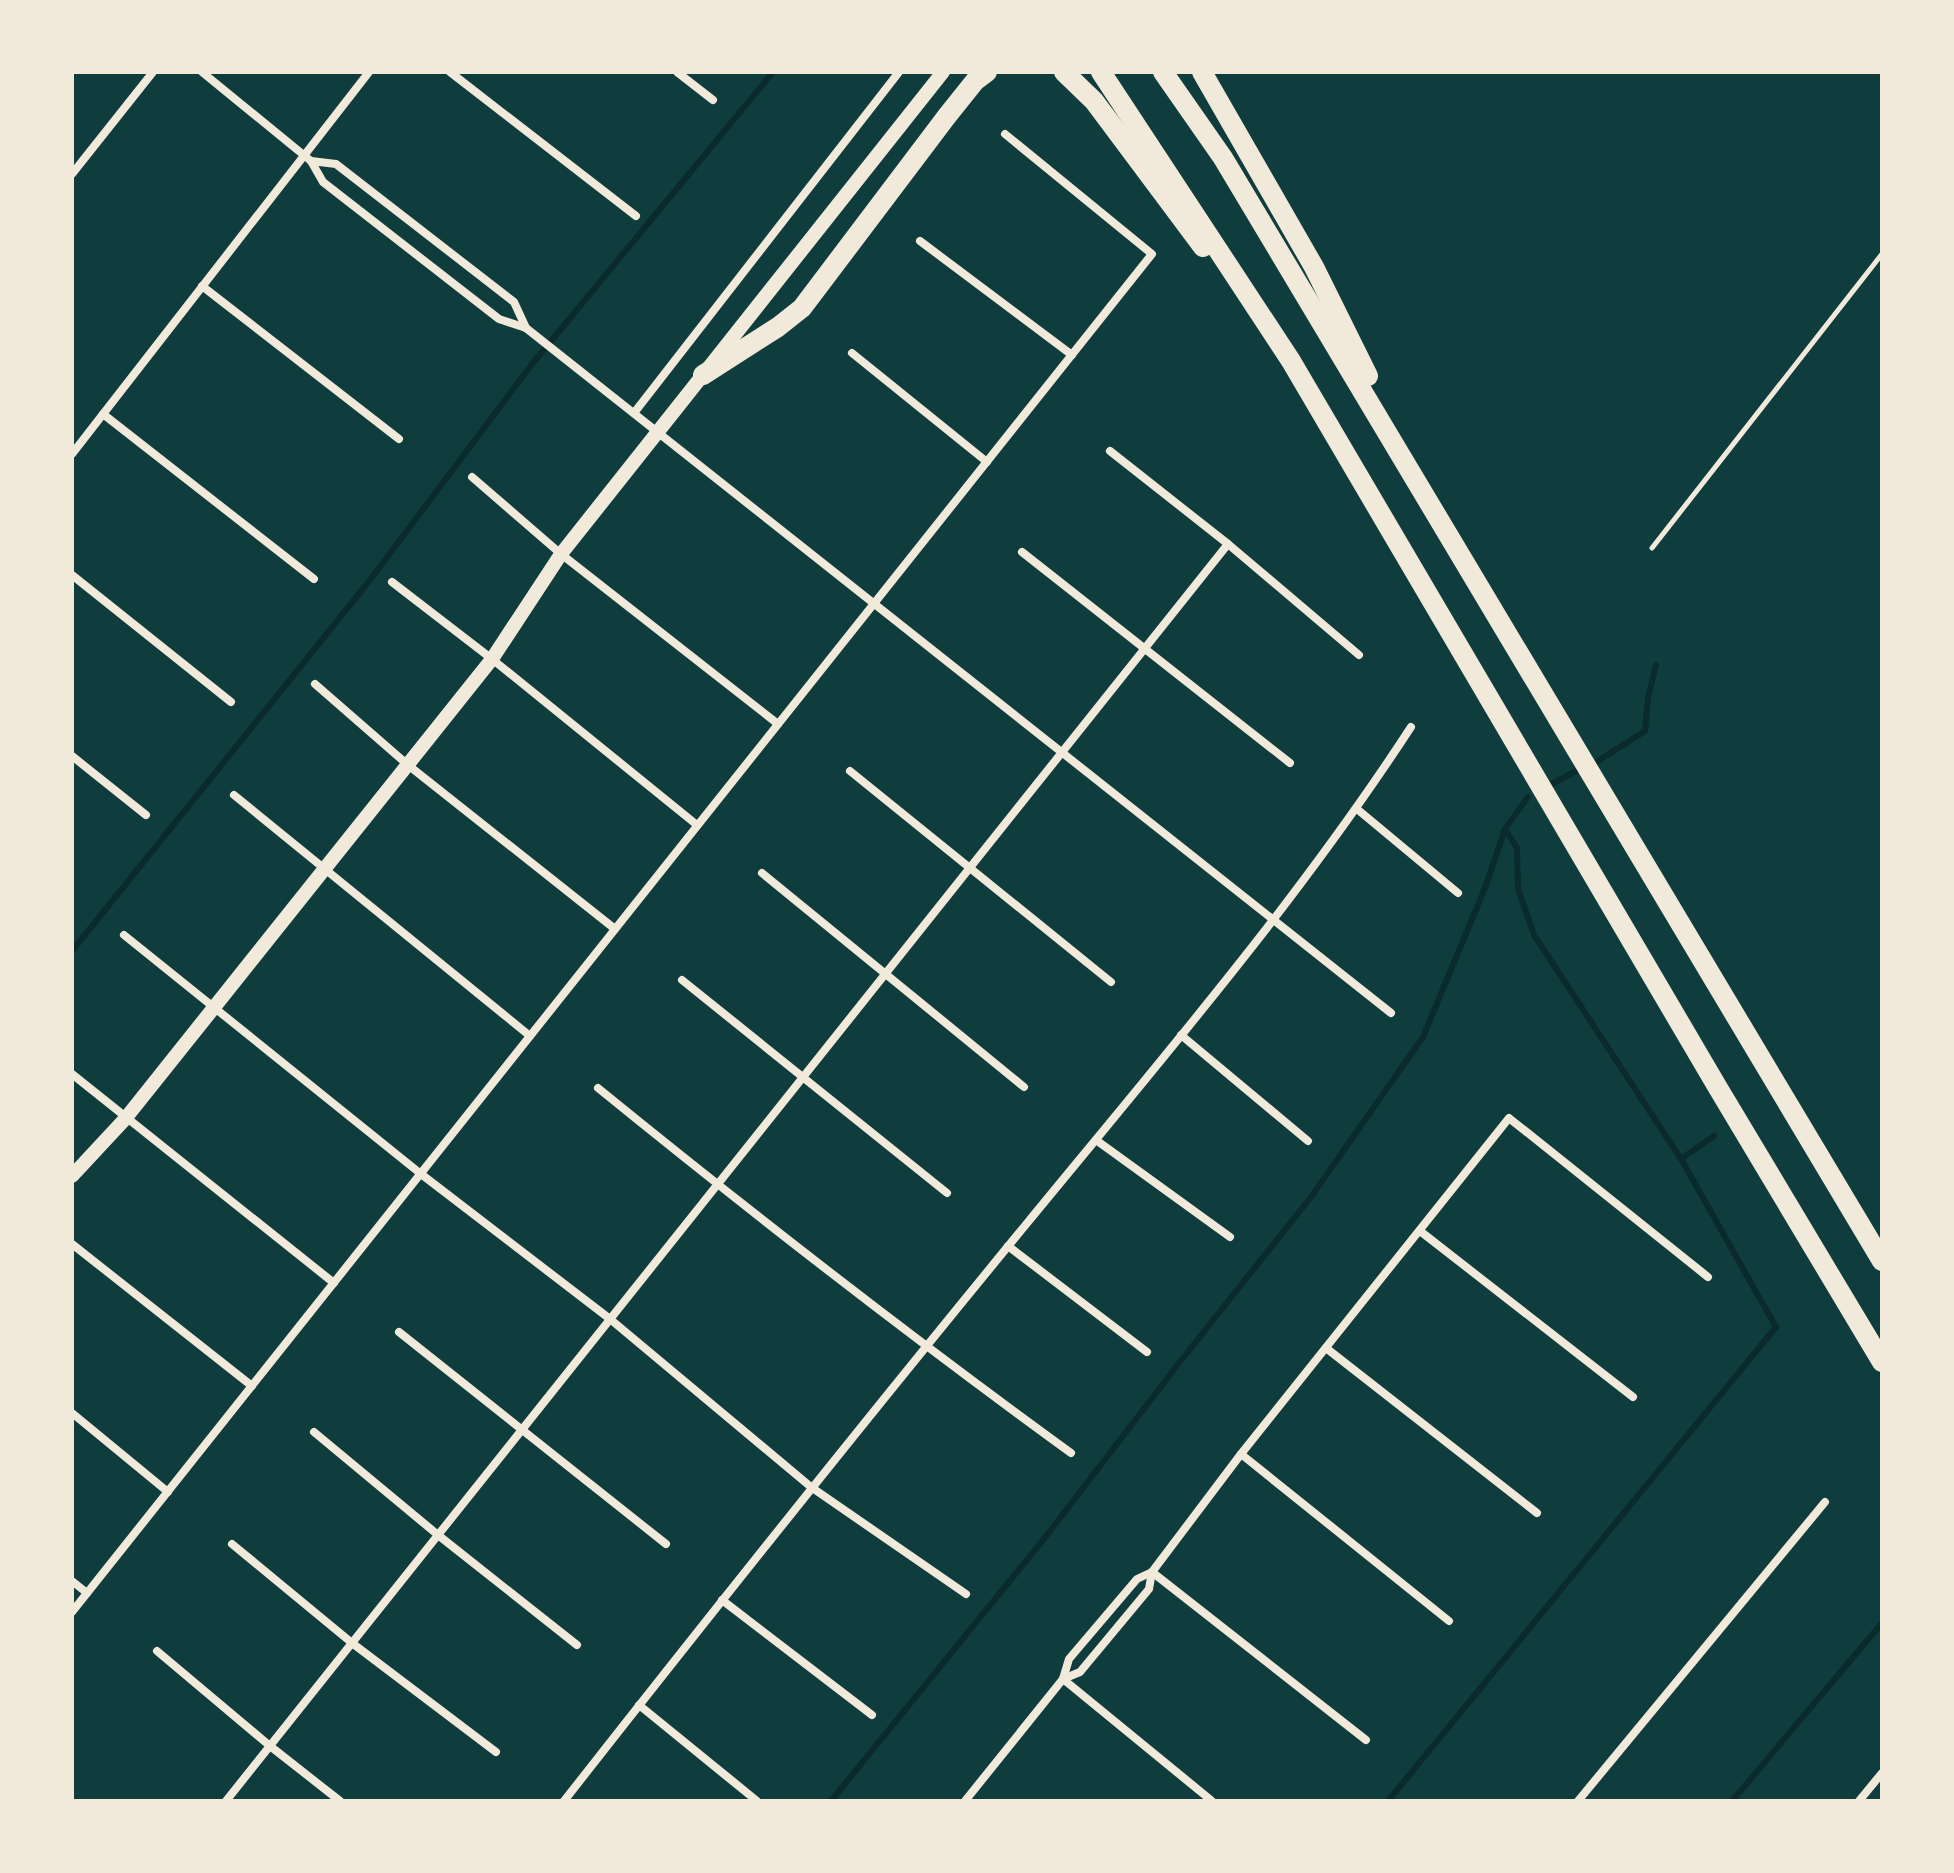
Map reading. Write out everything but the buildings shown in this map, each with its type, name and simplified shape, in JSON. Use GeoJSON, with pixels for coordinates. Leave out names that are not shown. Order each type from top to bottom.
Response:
{"type":"FeatureCollection","features":[{"type":"Feature","properties":{"kind":"highway"},"geometry":{"type":"LineString","coordinates":[[703,375],[802,308],[947,116],[975,81],[987,72]]}},
{"type":"Feature","properties":{"kind":"highway"},"geometry":{"type":"LineString","coordinates":[[1064,72],[1094,101],[1140,166],[1291,361]]}},
{"type":"Feature","properties":{"kind":"highway"},"geometry":{"type":"LineString","coordinates":[[1101,72],[1291,361],[1882,1362]]}},
{"type":"Feature","properties":{"kind":"highway"},"geometry":{"type":"LineString","coordinates":[[1163,72],[1223,158]]}},
{"type":"Feature","properties":{"kind":"highway"},"geometry":{"type":"LineString","coordinates":[[1174,72],[1882,1261]]}},
{"type":"Feature","properties":{"kind":"highway"},"geometry":{"type":"LineString","coordinates":[[1202,72],[1314,267],[1432,505]]}},
{"type":"Feature","properties":{"kind":"street"},"geometry":{"type":"LineString","coordinates":[[72,174],[153,72]]}},
{"type":"Feature","properties":{"kind":"street"},"geometry":{"type":"LineString","coordinates":[[202,72],[308,158],[323,182],[499,319],[526,328],[538,337],[1391,1013]]}},
{"type":"Feature","properties":{"kind":"street"},"geometry":{"type":"LineString","coordinates":[[72,454],[202,286],[308,158],[369,72]]}},
{"type":"Feature","properties":{"kind":"street"},"geometry":{"type":"LineString","coordinates":[[450,72],[636,216]]}},
{"type":"Feature","properties":{"kind":"street"},"geometry":{"type":"LineString","coordinates":[[677,72],[713,100]]}},
{"type":"Feature","properties":{"kind":"street"},"geometry":{"type":"LineString","coordinates":[[634,413],[899,72]]}},
{"type":"Feature","properties":{"kind":"street"},"geometry":{"type":"LineString","coordinates":[[72,1176],[125,1119],[492,659],[561,554],[943,72]]}},
{"type":"Feature","properties":{"kind":"street"},"geometry":{"type":"LineString","coordinates":[[72,1612],[1152,254],[1005,134]]}},
{"type":"Feature","properties":{"kind":"street"},"geometry":{"type":"LineString","coordinates":[[308,158],[336,164],[514,302],[526,328]]}},
{"type":"Feature","properties":{"kind":"street"},"geometry":{"type":"LineString","coordinates":[[417,254],[430,238]]}},
{"type":"Feature","properties":{"kind":"street"},"geometry":{"type":"LineString","coordinates":[[920,241],[1072,355]]}},
{"type":"Feature","properties":{"kind":"street"},"geometry":{"type":"LineString","coordinates":[[202,286],[399,439]]}},
{"type":"Feature","properties":{"kind":"street"},"geometry":{"type":"LineString","coordinates":[[852,353],[987,462]]}},
{"type":"Feature","properties":{"kind":"street"},"geometry":{"type":"LineString","coordinates":[[103,414],[314,579]]}},
{"type":"Feature","properties":{"kind":"street"},"geometry":{"type":"LineString","coordinates":[[1110,451],[1228,544],[1359,655]]}},
{"type":"Feature","properties":{"kind":"street"},"geometry":{"type":"LineString","coordinates":[[472,477],[561,554],[778,724]]}},
{"type":"Feature","properties":{"kind":"street"},"geometry":{"type":"LineString","coordinates":[[226,1801],[1228,544]]}},
{"type":"Feature","properties":{"kind":"street"},"geometry":{"type":"LineString","coordinates":[[1022,552],[1290,763]]}},
{"type":"Feature","properties":{"kind":"street"},"geometry":{"type":"LineString","coordinates":[[72,575],[231,702]]}},
{"type":"Feature","properties":{"kind":"street"},"geometry":{"type":"LineString","coordinates":[[392,582],[697,825]]}},
{"type":"Feature","properties":{"kind":"street"},"geometry":{"type":"LineString","coordinates":[[315,684],[408,765],[615,929]]}},
{"type":"Feature","properties":{"kind":"street"},"geometry":{"type":"LineString","coordinates":[[564,1801],[811,1487],[1273,920],[1357,809],[1411,727]]}},
{"type":"Feature","properties":{"kind":"street"},"geometry":{"type":"LineString","coordinates":[[72,756],[146,815]]}},
{"type":"Feature","properties":{"kind":"street"},"geometry":{"type":"LineString","coordinates":[[850,771],[1111,982]]}},
{"type":"Feature","properties":{"kind":"street"},"geometry":{"type":"LineString","coordinates":[[234,795],[530,1036]]}},
{"type":"Feature","properties":{"kind":"street"},"geometry":{"type":"LineString","coordinates":[[1357,809],[1458,893]]}},
{"type":"Feature","properties":{"kind":"street"},"geometry":{"type":"LineString","coordinates":[[762,873],[1024,1087]]}},
{"type":"Feature","properties":{"kind":"street"},"geometry":{"type":"LineString","coordinates":[[124,935],[421,1174],[610,1319],[811,1487],[966,1594]]}},
{"type":"Feature","properties":{"kind":"street"},"geometry":{"type":"LineString","coordinates":[[682,980],[947,1193]]}},
{"type":"Feature","properties":{"kind":"street"},"geometry":{"type":"LineString","coordinates":[[1181,1035],[1308,1141]]}},
{"type":"Feature","properties":{"kind":"street"},"geometry":{"type":"LineString","coordinates":[[72,1074],[334,1283]]}},
{"type":"Feature","properties":{"kind":"street"},"geometry":{"type":"LineString","coordinates":[[598,1088],[925,1348],[1071,1453]]}},
{"type":"Feature","properties":{"kind":"street"},"geometry":{"type":"LineString","coordinates":[[1063,1679],[1080,1672],[1149,1589],[1152,1572],[1241,1454],[1509,1118],[1708,1277]]}},
{"type":"Feature","properties":{"kind":"street"},"geometry":{"type":"LineString","coordinates":[[1096,1140],[1230,1237]]}},
{"type":"Feature","properties":{"kind":"street"},"geometry":{"type":"LineString","coordinates":[[1420,1231],[1633,1397]]}},
{"type":"Feature","properties":{"kind":"street"},"geometry":{"type":"LineString","coordinates":[[72,1244],[252,1386]]}},
{"type":"Feature","properties":{"kind":"street"},"geometry":{"type":"LineString","coordinates":[[1008,1246],[1147,1352]]}},
{"type":"Feature","properties":{"kind":"street"},"geometry":{"type":"LineString","coordinates":[[399,1332],[666,1544]]}},
{"type":"Feature","properties":{"kind":"street"},"geometry":{"type":"LineString","coordinates":[[1326,1348],[1537,1513]]}},
{"type":"Feature","properties":{"kind":"street"},"geometry":{"type":"LineString","coordinates":[[72,1413],[168,1492]]}},
{"type":"Feature","properties":{"kind":"street"},"geometry":{"type":"LineString","coordinates":[[314,1432],[577,1645]]}},
{"type":"Feature","properties":{"kind":"street"},"geometry":{"type":"LineString","coordinates":[[1241,1454],[1449,1621]]}},
{"type":"Feature","properties":{"kind":"street"},"geometry":{"type":"LineString","coordinates":[[1578,1801],[1825,1502]]}},
{"type":"Feature","properties":{"kind":"street"},"geometry":{"type":"LineString","coordinates":[[232,1544],[352,1643],[496,1752]]}},
{"type":"Feature","properties":{"kind":"street"},"geometry":{"type":"LineString","coordinates":[[970,1799],[1063,1679],[1069,1659],[1137,1579],[1152,1572]]}},
{"type":"Feature","properties":{"kind":"street"},"geometry":{"type":"LineString","coordinates":[[1152,1572],[1366,1740]]}},
{"type":"Feature","properties":{"kind":"street"},"geometry":{"type":"LineString","coordinates":[[72,1581],[87,1593]]}},
{"type":"Feature","properties":{"kind":"street"},"geometry":{"type":"LineString","coordinates":[[722,1600],[872,1715]]}},
{"type":"Feature","properties":{"kind":"street"},"geometry":{"type":"LineString","coordinates":[[157,1651],[340,1801]]}},
{"type":"Feature","properties":{"kind":"street"},"geometry":{"type":"LineString","coordinates":[[1063,1679],[1212,1801]]}},
{"type":"Feature","properties":{"kind":"street"},"geometry":{"type":"LineString","coordinates":[[639,1705],[757,1801]]}},
{"type":"Feature","properties":{"kind":"street"},"geometry":{"type":"LineString","coordinates":[[1859,1801],[1882,1773]]}},
{"type":"Feature","properties":{"kind":"lane"},"geometry":{"type":"LineString","coordinates":[[1652,548],[1882,254]]}},
{"type":"Feature","properties":{"kind":"waterway"},"geometry":{"type":"LineString","coordinates":[[72,951],[370,580],[533,363],[773,72]]}},
{"type":"Feature","properties":{"kind":"waterway"},"geometry":{"type":"LineString","coordinates":[[1598,761],[1645,731],[1648,698],[1656,665]]}},
{"type":"Feature","properties":{"kind":"waterway"},"geometry":{"type":"LineString","coordinates":[[1550,785],[1576,771]]}},
{"type":"Feature","properties":{"kind":"waterway"},"geometry":{"type":"LineString","coordinates":[[831,1801],[1047,1535],[1311,1197],[1423,1037],[1485,888],[1505,829],[1528,797]]}},
{"type":"Feature","properties":{"kind":"waterway"},"geometry":{"type":"LineString","coordinates":[[1505,829],[1517,848],[1518,889],[1534,935],[1681,1159]]}},
{"type":"Feature","properties":{"kind":"waterway"},"geometry":{"type":"LineString","coordinates":[[1388,1801],[1776,1327],[1681,1159],[1714,1136]]}},
{"type":"Feature","properties":{"kind":"waterway"},"geometry":{"type":"LineString","coordinates":[[1732,1801],[1882,1623]]}}]}
